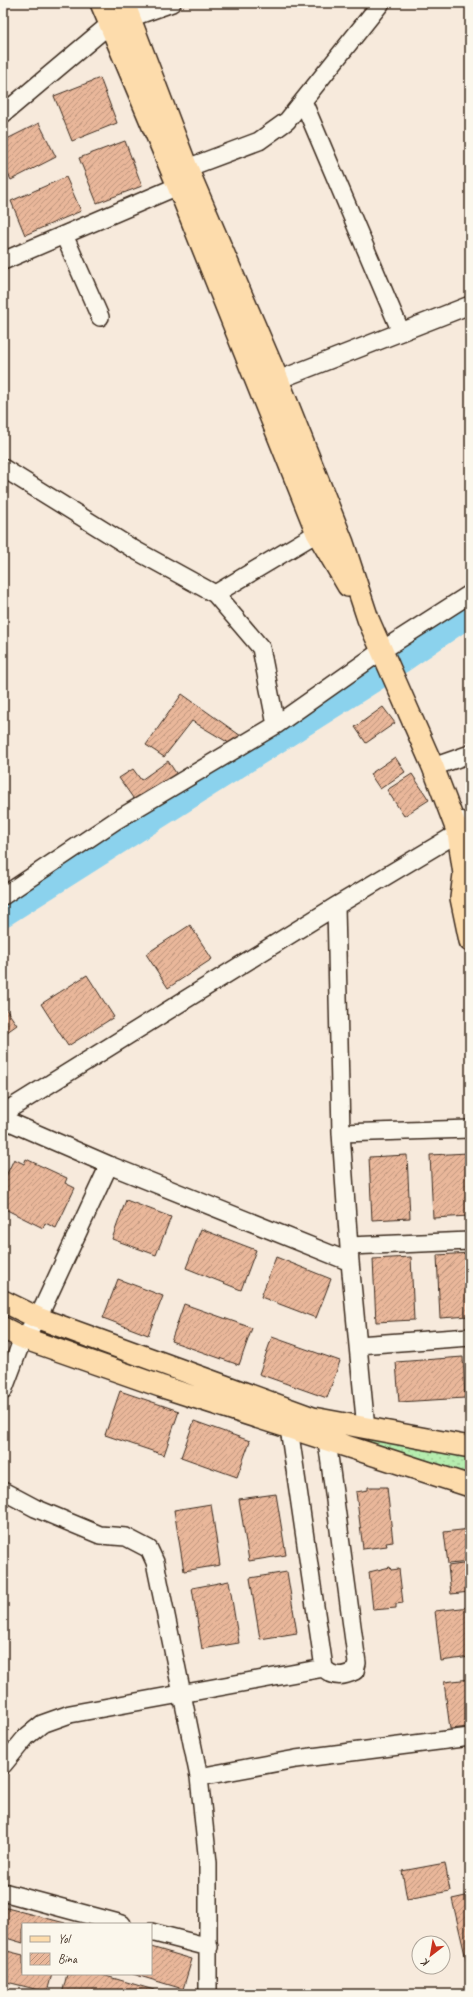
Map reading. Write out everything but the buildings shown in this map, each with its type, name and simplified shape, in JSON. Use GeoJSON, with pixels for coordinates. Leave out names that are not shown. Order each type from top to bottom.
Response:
{"type":"FeatureCollection","features":[{"type":"Feature","properties":{"kind":"main road"},"geometry":{"type":"LineString","coordinates":[[101,3],[278,380],[343,543],[368,619],[381,651],[432,767],[460,825],[467,880],[461,898],[470,941]]}},
{"type":"Feature","properties":{"kind":"main road"},"geometry":{"type":"LineString","coordinates":[[127,10],[183,177],[317,533],[368,619]]}},
{"type":"Feature","properties":{"kind":"main road"},"geometry":{"type":"LineString","coordinates":[[3,1301],[38,1318],[313,1418],[470,1447]]}},
{"type":"Feature","properties":{"kind":"main road"},"geometry":{"type":"LineString","coordinates":[[3,1328],[23,1338],[160,1386],[470,1486]]}},
{"type":"Feature","properties":{"kind":"street"},"geometry":{"type":"LineString","coordinates":[[127,10],[172,3]]}},
{"type":"Feature","properties":{"kind":"street"},"geometry":{"type":"LineString","coordinates":[[3,261],[64,235],[258,141],[287,121],[381,3]]}},
{"type":"Feature","properties":{"kind":"street"},"geometry":{"type":"LineString","coordinates":[[3,114],[110,24]]}},
{"type":"Feature","properties":{"kind":"street"},"geometry":{"type":"LineString","coordinates":[[303,101],[401,332]]}},
{"type":"Feature","properties":{"kind":"street"},"geometry":{"type":"LineString","coordinates":[[64,235],[100,317]]}},
{"type":"Feature","properties":{"kind":"street"},"geometry":{"type":"LineString","coordinates":[[278,380],[470,305]]}},
{"type":"Feature","properties":{"kind":"street"},"geometry":{"type":"LineString","coordinates":[[3,468],[135,550],[216,594],[261,648],[276,725]]}},
{"type":"Feature","properties":{"kind":"street"},"geometry":{"type":"LineString","coordinates":[[216,594],[317,533]]}},
{"type":"Feature","properties":{"kind":"street"},"geometry":{"type":"LineString","coordinates":[[3,896],[116,821],[276,725],[381,651],[470,594]]}},
{"type":"Feature","properties":{"kind":"street"},"geometry":{"type":"LineString","coordinates":[[432,767],[470,754]]}},
{"type":"Feature","properties":{"kind":"street"},"geometry":{"type":"LineString","coordinates":[[3,1113],[336,906],[460,825]]}},
{"type":"Feature","properties":{"kind":"street"},"geometry":{"type":"LineString","coordinates":[[336,906],[341,1132],[349,1254],[366,1429]]}},
{"type":"Feature","properties":{"kind":"street"},"geometry":{"type":"LineString","coordinates":[[3,1119],[109,1165],[349,1254],[470,1241]]}},
{"type":"Feature","properties":{"kind":"street"},"geometry":{"type":"LineString","coordinates":[[341,1132],[470,1129]]}},
{"type":"Feature","properties":{"kind":"street"},"geometry":{"type":"LineString","coordinates":[[3,1391],[23,1338],[38,1318],[109,1165]]}},
{"type":"Feature","properties":{"kind":"street"},"geometry":{"type":"LineString","coordinates":[[358,1344],[470,1337]]}},
{"type":"Feature","properties":{"kind":"street"},"geometry":{"type":"LineString","coordinates":[[289,1428],[324,1668],[329,1673],[337,1676],[346,1675],[355,1671],[357,1663],[327,1441]]}},
{"type":"Feature","properties":{"kind":"street"},"geometry":{"type":"LineString","coordinates":[[3,1491],[35,1508],[100,1535],[126,1537],[149,1549],[157,1569],[199,1778],[208,1863],[208,1994]]}},
{"type":"Feature","properties":{"kind":"street"},"geometry":{"type":"LineString","coordinates":[[3,1765],[26,1737],[42,1724],[70,1714],[324,1668]]}},
{"type":"Feature","properties":{"kind":"street"},"geometry":{"type":"LineString","coordinates":[[199,1778],[296,1759],[470,1737]]}},
{"type":"Feature","properties":{"kind":"street"},"geometry":{"type":"LineString","coordinates":[[3,1892],[118,1923]]}},
{"type":"Feature","properties":{"kind":"street"},"geometry":{"type":"LineString","coordinates":[[152,1932],[209,1948]]}},
{"type":"Feature","properties":{"kind":"green space"},"geometry":{"type":"Polygon","coordinates":[[[345,1431],[470,1454],[470,1474],[342,1437],[345,1431]]]}},
{"type":"Feature","properties":{"kind":"waterway"},"geometry":{"type":"LineString","coordinates":[[400,661],[470,613]]}},
{"type":"Feature","properties":{"kind":"waterway"},"geometry":{"type":"LineString","coordinates":[[3,914],[380,675]]}}]}
